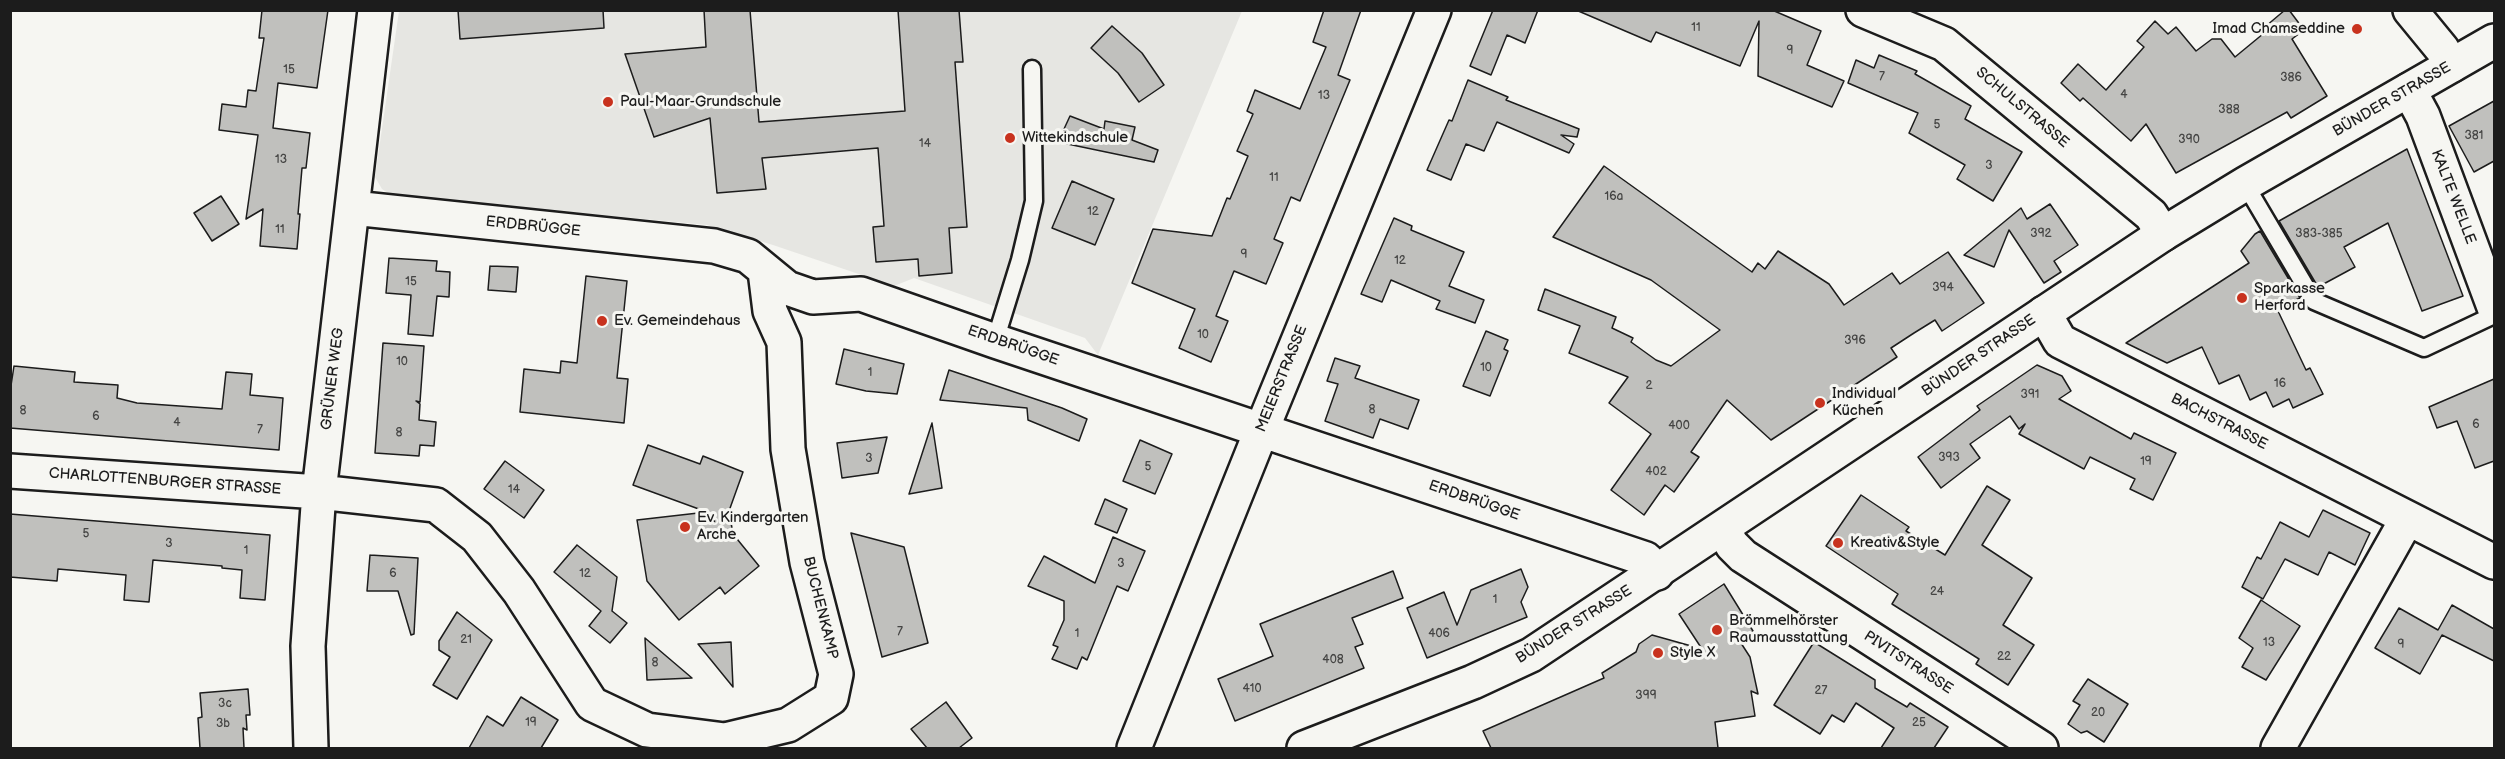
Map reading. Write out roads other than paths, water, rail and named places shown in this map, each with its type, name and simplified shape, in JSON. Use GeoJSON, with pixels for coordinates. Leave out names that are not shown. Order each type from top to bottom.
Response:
{"type":"FeatureCollection","features":[{"type":"Feature","properties":{"kind":"street","name":"GRÜNER WEG"},"geometry":{"type":"LineString","coordinates":[[311,748],[308,646],[319,492],[375,10]]}},
{"type":"Feature","properties":{"kind":"street","name":"MEIERSTRASSE"},"geometry":{"type":"LineString","coordinates":[[1134,748],[1434,10]]}},
{"type":"Feature","properties":{"kind":"street","name":"SCHULSTRASSE"},"geometry":{"type":"LineString","coordinates":[[1863,10],[1944,44],[2151,215],[2163,234]]}},
{"type":"Feature","properties":{"kind":"street"},"geometry":{"type":"LineString","coordinates":[[2410,10],[2452,65]]}},
{"type":"Feature","properties":{"kind":"street","name":"BÜNDER STRASSE"},"geometry":{"type":"LineString","coordinates":[[1304,748],[1473,682],[1531,655],[2163,234],[2245,184],[2494,41]]}},
{"type":"Feature","properties":{"kind":"street","name":"KALTE WELLE"},"geometry":{"type":"LineString","coordinates":[[2409,90],[2423,116],[2494,307]]}},
{"type":"Feature","properties":{"kind":"street","name":"ERDBRÜGGE"},"geometry":{"type":"LineString","coordinates":[[352,208],[714,246],[748,256],[787,288],[813,297],[861,294],[1646,559],[1657,573]]}},
{"type":"Feature","properties":{"kind":"street"},"geometry":{"type":"LineString","coordinates":[[765,271],[770,311],[784,342],[804,320],[813,297]]}},
{"type":"Feature","properties":{"kind":"street","name":"BACHSTRASSE"},"geometry":{"type":"LineString","coordinates":[[2044,313],[2060,341],[2494,562]]}},
{"type":"Feature","properties":{"kind":"street","name":"BUCHENKAMP"},"geometry":{"type":"LineString","coordinates":[[319,492],[436,504],[477,537],[519,591],[592,704],[647,730],[725,740],[788,725],[831,698],[836,674],[807,562],[788,449],[784,342]]}},
{"type":"Feature","properties":{"kind":"street","name":"CHARLOTTENBURGER STRASSE"},"geometry":{"type":"LineString","coordinates":[[10,471],[319,492]]}},
{"type":"Feature","properties":{"kind":"street"},"geometry":{"type":"LineString","coordinates":[[2278,748],[2407,519]]}},
{"type":"Feature","properties":{"kind":"street","name":"PIVITSTRASSE"},"geometry":{"type":"LineString","coordinates":[[1723,529],[1732,545],[1743,556],[2041,748]]}},
{"type":"Feature","properties":{"kind":"lane"},"geometry":{"type":"LineString","coordinates":[[995,341],[1020,260],[1034,201],[1032,69]]}},
{"type":"Feature","properties":{"kind":"lane"},"geometry":{"type":"LineString","coordinates":[[2245,184],[2314,301],[2424,348],[2494,315]]}},
{"type":"Feature","properties":{"kind":"place","name":"Imad Chamseddine"},"geometry":{"type":"Point","coordinates":[2357,29]}},
{"type":"Feature","properties":{"kind":"place","name":"Paul-Maar-Grundschule"},"geometry":{"type":"Point","coordinates":[608,102]}},
{"type":"Feature","properties":{"kind":"place","name":"Wittekindschule"},"geometry":{"type":"Point","coordinates":[1010,138]}},
{"type":"Feature","properties":{"kind":"place","name":"Sparkasse Herford"},"geometry":{"type":"Point","coordinates":[2242,298]}},
{"type":"Feature","properties":{"kind":"place","name":"Ev. Gemeindehaus"},"geometry":{"type":"Point","coordinates":[602,321]}},
{"type":"Feature","properties":{"kind":"place","name":"Individual Küchen"},"geometry":{"type":"Point","coordinates":[1820,403]}},
{"type":"Feature","properties":{"kind":"place","name":"Ev. Kindergarten Arche"},"geometry":{"type":"Point","coordinates":[685,527]}},
{"type":"Feature","properties":{"kind":"place","name":"Kreativ&Style"},"geometry":{"type":"Point","coordinates":[1838,543]}},
{"type":"Feature","properties":{"kind":"place","name":"Brömmelhörster Raumausstattung"},"geometry":{"type":"Point","coordinates":[1717,630]}},
{"type":"Feature","properties":{"kind":"place","name":"Style X"},"geometry":{"type":"Point","coordinates":[1658,653]}}]}
